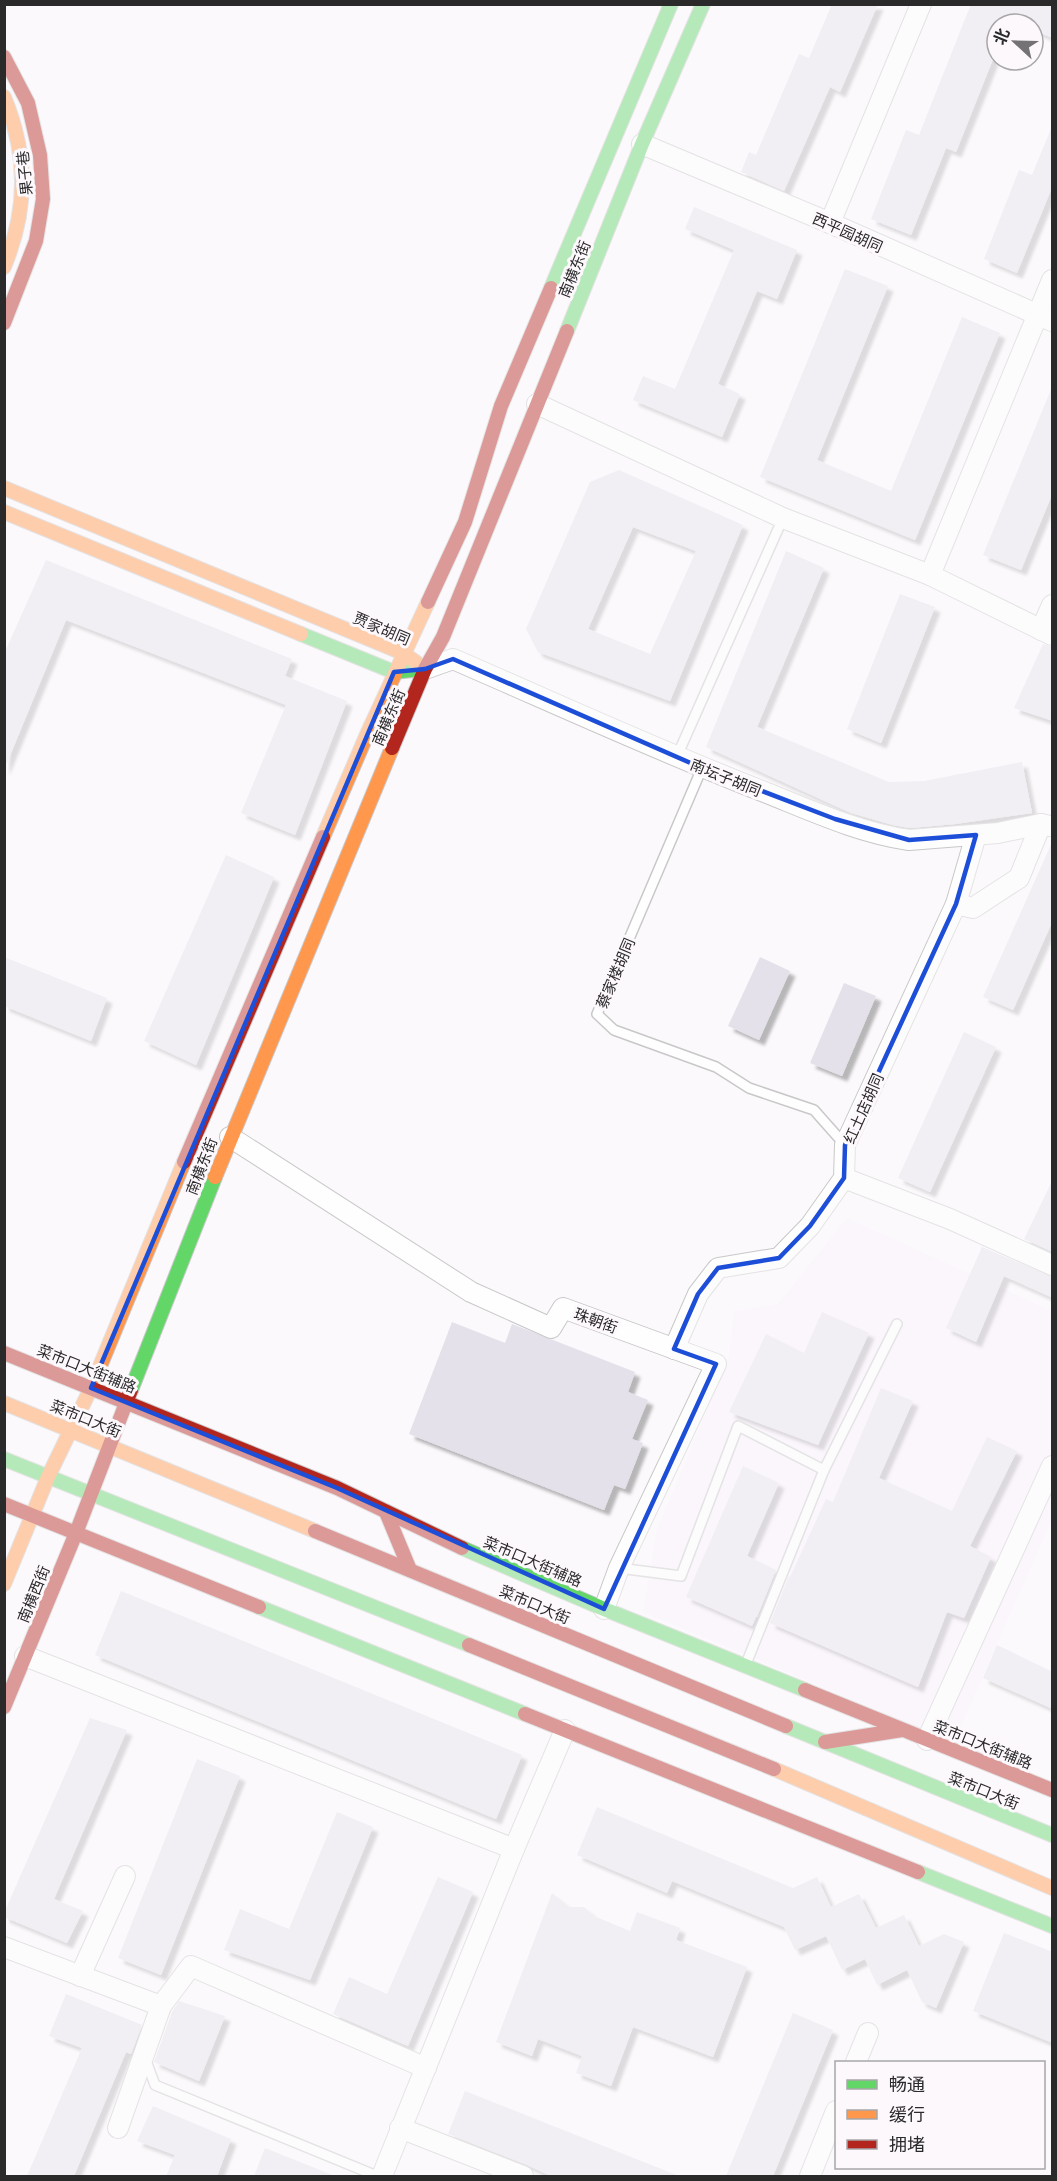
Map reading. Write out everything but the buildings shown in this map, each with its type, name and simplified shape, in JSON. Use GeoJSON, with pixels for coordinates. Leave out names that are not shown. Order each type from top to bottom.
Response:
{"type":"FeatureCollection","features":[{"type":"Feature","properties":{"kind":"main road","name":"南横东街"},"geometry":{"type":"LineString","coordinates":[[48,1477],[91,1388],[175,1183],[394,672],[465,522],[501,406],[671,4]]}},
{"type":"Feature","properties":{"kind":"main road","name":"南横东街"},"geometry":{"type":"LineString","coordinates":[[90,1493],[230,1137],[425,669],[443,637],[642,144],[703,4]]}},
{"type":"Feature","properties":{"kind":"main road","name":"果子巷"},"geometry":{"type":"LineString","coordinates":[[4,57],[28,103],[40,155],[44,199],[36,240],[4,323]]}},
{"type":"Feature","properties":{"kind":"main road","name":"果子巷"},"geometry":{"type":"LineString","coordinates":[[4,98],[12,114],[24,177],[16,236],[4,267]]}},
{"type":"Feature","properties":{"kind":"main road","name":"贾家胡同"},"geometry":{"type":"LineString","coordinates":[[4,488],[403,653],[425,669]]}},
{"type":"Feature","properties":{"kind":"main road"},"geometry":{"type":"LineString","coordinates":[[4,512],[394,672],[425,669]]}},
{"type":"Feature","properties":{"kind":"main road","name":"菜市口大街辅路"},"geometry":{"type":"LineString","coordinates":[[4,1353],[337,1488],[461,1548],[604,1609],[1053,1790]]}},
{"type":"Feature","properties":{"kind":"main road","name":"菜市口大街"},"geometry":{"type":"LineString","coordinates":[[4,1403],[1053,1835]]}},
{"type":"Feature","properties":{"kind":"main road"},"geometry":{"type":"LineString","coordinates":[[4,1459],[790,1775],[1053,1888]]}},
{"type":"Feature","properties":{"kind":"main road","name":"南横西街"},"geometry":{"type":"LineString","coordinates":[[4,1584],[48,1477]]}},
{"type":"Feature","properties":{"kind":"main road","name":"南横西街"},"geometry":{"type":"LineString","coordinates":[[4,1707],[76,1533],[90,1493]]}},
{"type":"Feature","properties":{"kind":"main road"},"geometry":{"type":"LineString","coordinates":[[4,1504],[1053,1926]]}},
{"type":"Feature","properties":{"kind":"main road"},"geometry":{"type":"LineString","coordinates":[[386,1512],[410,1570]]}},
{"type":"Feature","properties":{"kind":"main road"},"geometry":{"type":"LineString","coordinates":[[825,1742],[902,1730]]}},
{"type":"Feature","properties":{"kind":"street"},"geometry":{"type":"LineString","coordinates":[[830,224],[921,4]]}},
{"type":"Feature","properties":{"kind":"street","name":"西平园胡同"},"geometry":{"type":"LineString","coordinates":[[642,144],[1045,319]]}},
{"type":"Feature","properties":{"kind":"street"},"geometry":{"type":"LineString","coordinates":[[930,574],[1045,319],[1053,280]]}},
{"type":"Feature","properties":{"kind":"street"},"geometry":{"type":"LineString","coordinates":[[537,404],[783,518],[930,574],[1047,632],[1053,605]]}},
{"type":"Feature","properties":{"kind":"street","name":"南坛子胡同"},"geometry":{"type":"LineString","coordinates":[[425,669],[453,659],[702,768],[835,819],[895,838],[909,840],[976,835],[1047,825]]}},
{"type":"Feature","properties":{"kind":"street"},"geometry":{"type":"LineString","coordinates":[[956,903],[973,908],[1018,878],[1047,825]]}},
{"type":"Feature","properties":{"kind":"street","name":"红土店胡同"},"geometry":{"type":"LineString","coordinates":[[844,1178],[845,1145],[956,903],[976,835]]}},
{"type":"Feature","properties":{"kind":"street","name":"珠朝街"},"geometry":{"type":"LineString","coordinates":[[230,1137],[471,1292],[551,1328],[563,1308],[716,1364],[618,1568],[604,1609]]}},
{"type":"Feature","properties":{"kind":"street"},"geometry":{"type":"LineString","coordinates":[[674,1349],[698,1294],[718,1268],[779,1258],[810,1226],[844,1178],[950,1219],[1053,1265]]}},
{"type":"Feature","properties":{"kind":"street"},"geometry":{"type":"LineString","coordinates":[[927,1740],[1053,1466]]}},
{"type":"Feature","properties":{"kind":"street"},"geometry":{"type":"LineString","coordinates":[[25,1656],[514,1849]]}},
{"type":"Feature","properties":{"kind":"street"},"geometry":{"type":"LineString","coordinates":[[382,2176],[514,1849],[565,1730]]}},
{"type":"Feature","properties":{"kind":"street"},"geometry":{"type":"LineString","coordinates":[[80,1976],[125,1876]]}},
{"type":"Feature","properties":{"kind":"street"},"geometry":{"type":"LineString","coordinates":[[4,1947],[161,2006]]}},
{"type":"Feature","properties":{"kind":"street"},"geometry":{"type":"LineString","coordinates":[[118,2128],[161,2006],[191,1966],[426,2068]]}},
{"type":"Feature","properties":{"kind":"street"},"geometry":{"type":"LineString","coordinates":[[856,2061],[868,2033]]}},
{"type":"Feature","properties":{"kind":"street"},"geometry":{"type":"LineString","coordinates":[[810,2176],[835,2116]]}},
{"type":"Feature","properties":{"kind":"street"},"geometry":{"type":"LineString","coordinates":[[400,2128],[523,2176]]}},
{"type":"Feature","properties":{"kind":"lane"},"geometry":{"type":"LineString","coordinates":[[677,756],[783,518]]}},
{"type":"Feature","properties":{"kind":"lane","name":"蔡家楼胡同"},"geometry":{"type":"LineString","coordinates":[[702,768],[597,1014],[614,1030],[716,1067],[749,1088],[814,1110],[845,1145]]}},
{"type":"Feature","properties":{"kind":"lane"},"geometry":{"type":"LineString","coordinates":[[745,1666],[825,1470],[897,1324]]}},
{"type":"Feature","properties":{"kind":"lane"},"geometry":{"type":"LineString","coordinates":[[618,1568],[681,1576],[738,1426],[825,1470]]}},
{"type":"Feature","properties":{"kind":"lane"},"geometry":{"type":"LineString","coordinates":[[144,2055],[155,2085],[377,2176]]}},
{"type":"Feature","properties":{"kind":"highlighted area"},"geometry":{"type":"Polygon","coordinates":[[[453,659],[702,768],[835,819],[909,840],[976,835],[956,904],[845,1145],[844,1178],[810,1226],[779,1258],[718,1268],[698,1294],[674,1349],[716,1364],[604,1609],[337,1488],[91,1388],[394,672],[425,669],[453,659]]]}},
{"type":"Feature","properties":{"kind":"shaded area"},"geometry":{"type":"Polygon","coordinates":[[[847,1218],[1052,1311],[1052,1519],[954,1742],[643,1612],[657,1530],[729,1357],[734,1311],[778,1304],[847,1218]]]}},
{"type":"Feature","properties":{"kind":"traffic: fast"},"geometry":{"type":"LineString","coordinates":[[551,288],[671,4]]}},
{"type":"Feature","properties":{"kind":"traffic: fast"},"geometry":{"type":"LineString","coordinates":[[567,331],[642,144],[703,4]]}},
{"type":"Feature","properties":{"kind":"traffic: fast"},"geometry":{"type":"LineString","coordinates":[[301,634],[394,672],[412,670]]}},
{"type":"Feature","properties":{"kind":"traffic: fast"},"geometry":{"type":"LineString","coordinates":[[131,1390],[215,1177]]}},
{"type":"Feature","properties":{"kind":"traffic: fast"},"geometry":{"type":"LineString","coordinates":[[4,1459],[469,1645]]}},
{"type":"Feature","properties":{"kind":"traffic: fast"},"geometry":{"type":"LineString","coordinates":[[462,1548],[604,1609],[805,1690]]}},
{"type":"Feature","properties":{"kind":"traffic: fast"},"geometry":{"type":"LineString","coordinates":[[259,1607],[525,1714]]}},
{"type":"Feature","properties":{"kind":"traffic: fast"},"geometry":{"type":"LineString","coordinates":[[786,1726],[1052,1835]]}},
{"type":"Feature","properties":{"kind":"traffic: fast"},"geometry":{"type":"LineString","coordinates":[[918,1872],[1052,1926]]}},
{"type":"Feature","properties":{"kind":"traffic: slow"},"geometry":{"type":"LineString","coordinates":[[4,97],[18,140],[22,182],[18,224],[4,267]]}},
{"type":"Feature","properties":{"kind":"traffic: slow"},"geometry":{"type":"LineString","coordinates":[[4,488],[403,653],[417,663]]}},
{"type":"Feature","properties":{"kind":"traffic: slow"},"geometry":{"type":"LineString","coordinates":[[4,512],[301,634]]}},
{"type":"Feature","properties":{"kind":"traffic: slow"},"geometry":{"type":"LineString","coordinates":[[323,837],[428,602]]}},
{"type":"Feature","properties":{"kind":"traffic: slow"},"geometry":{"type":"LineString","coordinates":[[215,1177],[392,748]]}},
{"type":"Feature","properties":{"kind":"traffic: slow"},"geometry":{"type":"LineString","coordinates":[[4,1584],[48,1477],[91,1388],[184,1162]]}},
{"type":"Feature","properties":{"kind":"traffic: slow"},"geometry":{"type":"LineString","coordinates":[[4,1403],[315,1531]]}},
{"type":"Feature","properties":{"kind":"traffic: slow"},"geometry":{"type":"LineString","coordinates":[[774,1769],[1052,1888]]}},
{"type":"Feature","properties":{"kind":"traffic: jam"},"geometry":{"type":"LineString","coordinates":[[4,57],[28,103],[40,155],[43,199],[36,241],[4,323]]}},
{"type":"Feature","properties":{"kind":"traffic: jam"},"geometry":{"type":"LineString","coordinates":[[428,602],[465,522],[501,406],[551,288]]}},
{"type":"Feature","properties":{"kind":"traffic: jam"},"geometry":{"type":"LineString","coordinates":[[392,748],[425,669],[443,637],[567,331]]}},
{"type":"Feature","properties":{"kind":"traffic: jam"},"geometry":{"type":"LineString","coordinates":[[184,1162],[323,837]]}},
{"type":"Feature","properties":{"kind":"traffic: jam"},"geometry":{"type":"LineString","coordinates":[[4,1353],[337,1488],[462,1548]]}},
{"type":"Feature","properties":{"kind":"traffic: jam"},"geometry":{"type":"LineString","coordinates":[[4,1707],[76,1533],[131,1390]]}},
{"type":"Feature","properties":{"kind":"traffic: jam"},"geometry":{"type":"LineString","coordinates":[[4,1504],[259,1607]]}},
{"type":"Feature","properties":{"kind":"traffic: jam"},"geometry":{"type":"LineString","coordinates":[[386,1512],[410,1570]]}},
{"type":"Feature","properties":{"kind":"traffic: jam"},"geometry":{"type":"LineString","coordinates":[[315,1531],[786,1726]]}},
{"type":"Feature","properties":{"kind":"traffic: jam"},"geometry":{"type":"LineString","coordinates":[[469,1645],[774,1769]]}},
{"type":"Feature","properties":{"kind":"traffic: jam"},"geometry":{"type":"LineString","coordinates":[[805,1690],[1052,1790]]}},
{"type":"Feature","properties":{"kind":"traffic: jam"},"geometry":{"type":"LineString","coordinates":[[525,1714],[918,1872]]}},
{"type":"Feature","properties":{"kind":"traffic: jam"},"geometry":{"type":"LineString","coordinates":[[825,1742],[902,1730]]}}]}
